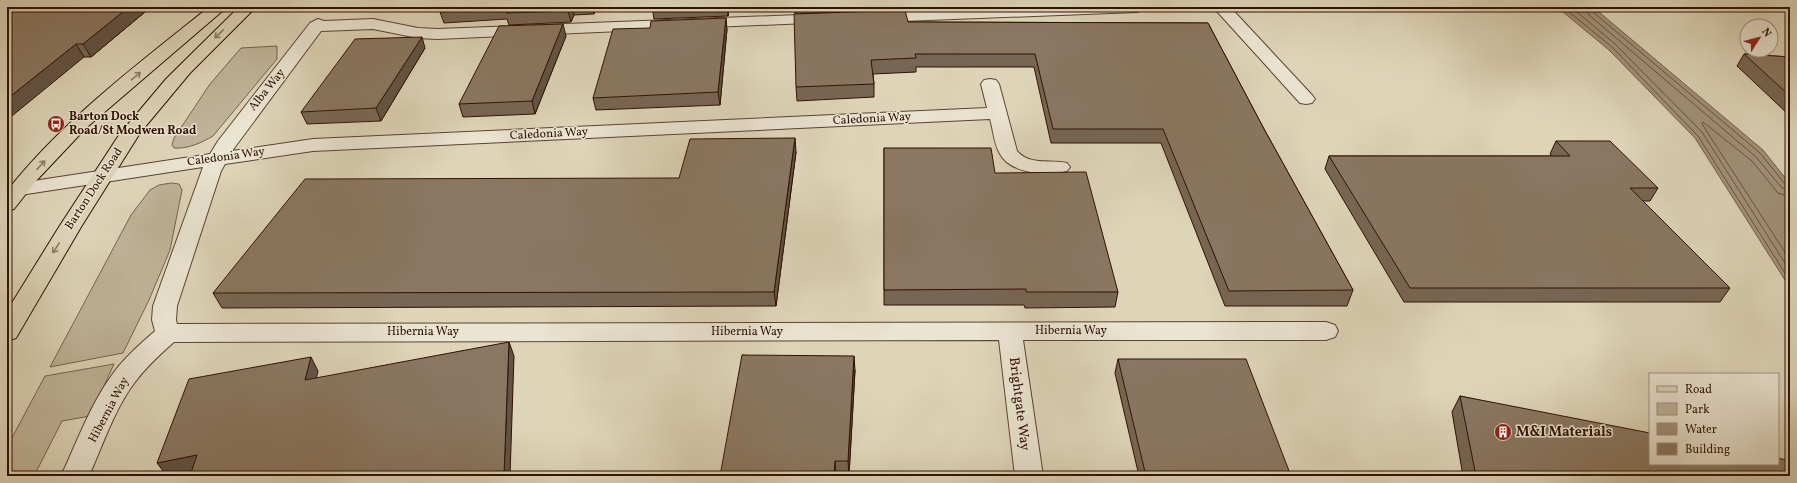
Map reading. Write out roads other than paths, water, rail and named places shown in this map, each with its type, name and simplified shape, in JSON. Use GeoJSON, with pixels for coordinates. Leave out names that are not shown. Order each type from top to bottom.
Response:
{"type":"FeatureCollection","features":[{"type":"Feature","properties":{"kind":"main road"},"geometry":{"type":"LineString","coordinates":[[11,195],[87,118],[219,7]]}},
{"type":"Feature","properties":{"kind":"main road","name":"Barton Dock Road"},"geometry":{"type":"LineString","coordinates":[[7,332],[49,259],[125,141],[148,110],[210,42],[248,7]]}},
{"type":"Feature","properties":{"kind":"street"},"geometry":{"type":"LineString","coordinates":[[859,18],[1137,7]]}},
{"type":"Feature","properties":{"kind":"street"},"geometry":{"type":"LineString","coordinates":[[1221,7],[1306,99]]}},
{"type":"Feature","properties":{"kind":"street","name":"Alba Way"},"geometry":{"type":"LineString","coordinates":[[218,158],[233,133],[317,25],[373,24],[418,33],[437,34],[836,19]]}},
{"type":"Feature","properties":{"kind":"street"},"geometry":{"type":"LineString","coordinates":[[990,84],[1008,152],[1011,157],[1030,166],[1060,167]]}},
{"type":"Feature","properties":{"kind":"street","name":"Caledonia Way"},"geometry":{"type":"LineString","coordinates":[[11,195],[103,175],[320,145],[997,113]]}},
{"type":"Feature","properties":{"kind":"street"},"geometry":{"type":"LineString","coordinates":[[168,333],[164,320],[165,306],[211,171],[218,158]]}},
{"type":"Feature","properties":{"kind":"street","name":"Hibernia Way"},"geometry":{"type":"LineString","coordinates":[[75,476],[120,383],[135,364],[168,333],[1326,331]]}},
{"type":"Feature","properties":{"kind":"street","name":"Brightgate Way"},"geometry":{"type":"LineString","coordinates":[[1010,332],[1029,476]]}},
{"type":"Feature","properties":{"kind":"water"},"geometry":{"type":"Polygon","coordinates":[[[1557,7],[1593,7],[1763,150],[1790,184],[1790,288],[1695,138],[1609,50],[1557,7]]]}},
{"type":"Feature","properties":{"kind":"place","name":"Barton Dock Road/St Modwen Road"},"geometry":{"type":"Point","coordinates":[56,124]}},
{"type":"Feature","properties":{"kind":"place","name":"M&I Materials"},"geometry":{"type":"Point","coordinates":[1503,432]}}]}
